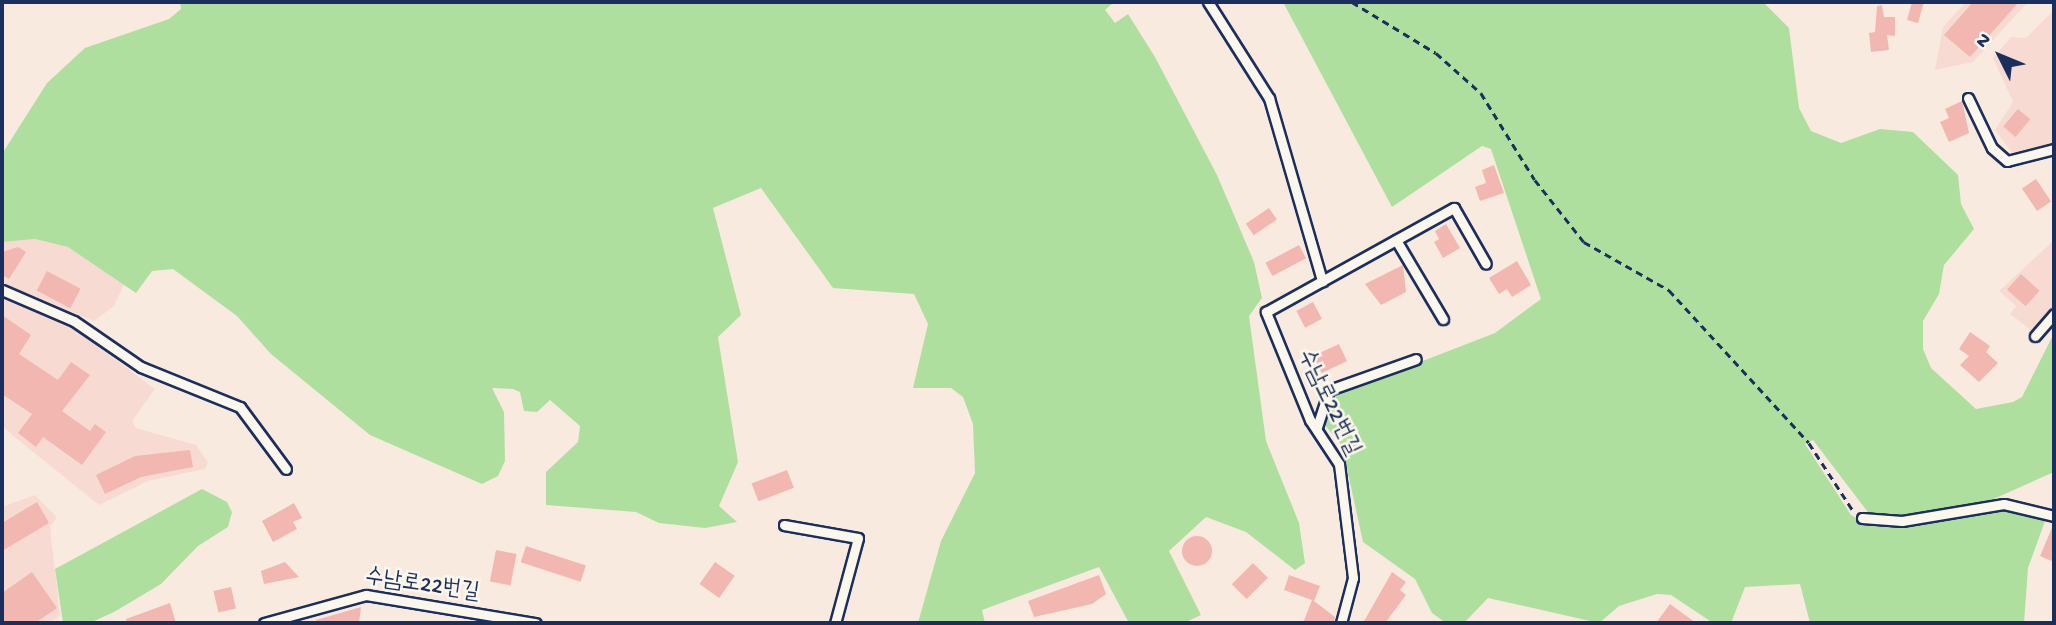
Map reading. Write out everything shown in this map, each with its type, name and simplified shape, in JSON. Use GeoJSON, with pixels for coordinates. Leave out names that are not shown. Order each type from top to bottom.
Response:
{"type":"FeatureCollection","features":[{"type":"Feature","properties":{"kind":"lane"},"geometry":{"type":"LineString","coordinates":[[1208,2],[1269,98],[1322,281]]}},
{"type":"Feature","properties":{"kind":"lane"},"geometry":{"type":"LineString","coordinates":[[1968,98],[1992,148],[2007,161],[2054,149]]}},
{"type":"Feature","properties":{"kind":"lane","name":"수남로22번길"},"geometry":{"type":"LineString","coordinates":[[1341,623],[1353,578],[1339,464],[1317,427],[1266,312],[1454,208],[1486,264]]}},
{"type":"Feature","properties":{"kind":"lane"},"geometry":{"type":"LineString","coordinates":[[1396,240],[1443,319]]}},
{"type":"Feature","properties":{"kind":"lane"},"geometry":{"type":"LineString","coordinates":[[2,290],[74,321],[141,368],[240,407],[286,468]]}},
{"type":"Feature","properties":{"kind":"lane"},"geometry":{"type":"LineString","coordinates":[[2035,336],[2054,313]]}},
{"type":"Feature","properties":{"kind":"lane"},"geometry":{"type":"LineString","coordinates":[[1317,427],[1329,390],[1416,359]]}},
{"type":"Feature","properties":{"kind":"lane"},"geometry":{"type":"LineString","coordinates":[[1862,518],[1902,521],[2004,504],[2054,516]]}},
{"type":"Feature","properties":{"kind":"lane"},"geometry":{"type":"LineString","coordinates":[[784,526],[858,538],[835,623]]}},
{"type":"Feature","properties":{"kind":"lane","name":"수남로22번길"},"geometry":{"type":"LineString","coordinates":[[264,623],[366,595],[536,623]]}},
{"type":"Feature","properties":{"kind":"path"},"geometry":{"type":"LineString","coordinates":[[1352,2],[1436,53],[1481,93],[1535,180],[1584,242],[1669,290],[1810,443],[1862,518]]}},
{"type":"Feature","properties":{"kind":"shaded area"},"geometry":{"type":"Polygon","coordinates":[[[1966,2],[2028,2],[1973,62],[1935,70],[1943,27],[1966,2]]]}},
{"type":"Feature","properties":{"kind":"shaded area"},"geometry":{"type":"Polygon","coordinates":[[[2054,10],[2054,145],[2013,154],[1995,130],[2013,102],[1993,58],[2011,37],[2026,38],[2054,10]]]}},
{"type":"Feature","properties":{"kind":"shaded area"},"geometry":{"type":"Polygon","coordinates":[[[35,239],[68,247],[113,272],[125,282],[114,306],[94,321],[2,283],[2,242],[35,239]]]}},
{"type":"Feature","properties":{"kind":"shaded area"},"geometry":{"type":"Polygon","coordinates":[[[2054,240],[2054,305],[2032,331],[2010,314],[2016,306],[1999,291],[2054,240]]]}},
{"type":"Feature","properties":{"kind":"shaded area"},"geometry":{"type":"Polygon","coordinates":[[[2,296],[73,328],[155,389],[132,421],[136,428],[196,445],[208,462],[205,469],[148,481],[99,505],[12,435],[2,425],[2,296]]]}},
{"type":"Feature","properties":{"kind":"shaded area"},"geometry":{"type":"Polygon","coordinates":[[[35,495],[57,517],[50,527],[60,616],[49,623],[2,623],[2,507],[35,495]]]}},
{"type":"Feature","properties":{"kind":"green space"},"geometry":{"type":"Polygon","coordinates":[[[180,2],[1114,2],[1105,10],[1115,23],[1128,14],[1155,57],[1217,175],[1254,262],[1262,298],[1249,316],[1266,441],[1299,523],[1305,563],[1295,570],[1246,532],[1206,517],[1169,551],[1201,615],[1184,623],[1129,623],[1099,567],[982,610],[985,623],[918,623],[941,541],[975,473],[973,424],[963,397],[951,388],[913,388],[928,324],[914,294],[833,288],[761,188],[713,208],[741,315],[718,337],[738,462],[719,506],[737,522],[705,528],[659,523],[636,512],[546,505],[546,472],[578,442],[580,426],[550,400],[537,412],[524,411],[520,392],[513,389],[492,388],[504,412],[505,461],[498,476],[482,484],[370,435],[271,354],[237,316],[173,269],[152,271],[136,293],[68,247],[35,239],[2,242],[2,154],[47,83],[85,48],[169,19],[181,9],[180,2]]]}},
{"type":"Feature","properties":{"kind":"green space"},"geometry":{"type":"Polygon","coordinates":[[[1283,2],[1763,2],[1789,28],[1799,108],[1811,131],[1841,143],[1880,129],[1913,132],[1958,175],[1961,204],[1974,229],[1944,265],[1939,294],[1923,321],[1923,349],[1931,368],[1976,409],[2013,402],[2022,397],[2054,333],[2054,472],[1989,501],[1919,515],[1870,515],[1813,440],[1805,444],[1851,515],[1863,522],[1907,525],[2008,509],[2045,521],[2028,568],[2024,623],[1810,623],[1800,584],[1745,587],[1731,623],[1713,623],[1671,595],[1657,594],[1619,606],[1599,623],[1488,598],[1464,623],[1446,623],[1432,613],[1415,579],[1363,542],[1342,446],[1325,425],[1335,395],[1495,333],[1541,299],[1491,149],[1482,146],[1392,207],[1283,2]]]}},
{"type":"Feature","properties":{"kind":"green space"},"geometry":{"type":"Polygon","coordinates":[[[202,489],[227,502],[232,512],[228,527],[198,546],[161,584],[114,612],[90,623],[63,623],[55,569],[202,489]]]}},
{"type":"Feature","properties":{"kind":"building"},"geometry":{"type":"Polygon","coordinates":[[[1912,2],[1924,2],[1918,23],[1907,20],[1912,2]]]}},
{"type":"Feature","properties":{"kind":"building"},"geometry":{"type":"Polygon","coordinates":[[[1973,2],[2019,2],[1970,57],[1944,35],[1973,2]]]}},
{"type":"Feature","properties":{"kind":"building"},"geometry":{"type":"Polygon","coordinates":[[[1882,5],[1884,17],[1895,17],[1895,36],[1887,35],[1889,50],[1871,52],[1869,33],[1875,32],[1877,6],[1882,5]]]}},
{"type":"Feature","properties":{"kind":"building"},"geometry":{"type":"Polygon","coordinates":[[[1962,101],[1969,133],[1949,142],[1940,122],[1949,118],[1945,109],[1962,101]]]}},
{"type":"Feature","properties":{"kind":"building"},"geometry":{"type":"Polygon","coordinates":[[[2018,109],[2030,119],[2015,137],[2003,127],[2018,109]]]}},
{"type":"Feature","properties":{"kind":"building"},"geometry":{"type":"Polygon","coordinates":[[[1494,165],[1504,193],[1480,201],[1475,187],[1486,183],[1482,170],[1494,165]]]}},
{"type":"Feature","properties":{"kind":"building"},"geometry":{"type":"Polygon","coordinates":[[[2036,179],[2051,201],[2037,211],[2022,189],[2036,179]]]}},
{"type":"Feature","properties":{"kind":"building"},"geometry":{"type":"Polygon","coordinates":[[[1269,208],[1277,220],[1254,235],[1246,224],[1269,208]]]}},
{"type":"Feature","properties":{"kind":"building"},"geometry":{"type":"Polygon","coordinates":[[[1446,224],[1460,248],[1443,258],[1434,242],[1439,239],[1435,231],[1446,224]]]}},
{"type":"Feature","properties":{"kind":"building"},"geometry":{"type":"Polygon","coordinates":[[[1299,245],[1306,258],[1272,276],[1265,263],[1299,245]]]}},
{"type":"Feature","properties":{"kind":"building"},"geometry":{"type":"Polygon","coordinates":[[[18,247],[26,252],[9,279],[2,275],[2,252],[18,247]]]}},
{"type":"Feature","properties":{"kind":"building"},"geometry":{"type":"Polygon","coordinates":[[[1517,261],[1531,285],[1512,297],[1507,289],[1499,294],[1489,278],[1517,261]]]}},
{"type":"Feature","properties":{"kind":"building"},"geometry":{"type":"Polygon","coordinates":[[[1403,265],[1406,292],[1381,305],[1365,284],[1403,265]]]}},
{"type":"Feature","properties":{"kind":"building"},"geometry":{"type":"Polygon","coordinates":[[[47,271],[81,289],[70,308],[37,290],[47,271]]]}},
{"type":"Feature","properties":{"kind":"building"},"geometry":{"type":"Polygon","coordinates":[[[2021,274],[2040,291],[2026,306],[2007,290],[2021,274]]]}},
{"type":"Feature","properties":{"kind":"building"},"geometry":{"type":"Polygon","coordinates":[[[1313,302],[1322,319],[1305,328],[1296,311],[1313,302]]]}},
{"type":"Feature","properties":{"kind":"building"},"geometry":{"type":"Polygon","coordinates":[[[2,315],[31,335],[19,354],[58,380],[71,362],[90,375],[62,411],[90,431],[95,424],[106,432],[82,465],[43,437],[36,447],[18,433],[32,414],[2,394],[2,315]]]}},
{"type":"Feature","properties":{"kind":"building"},"geometry":{"type":"Polygon","coordinates":[[[1970,332],[1990,346],[1986,352],[1998,363],[1979,382],[1960,365],[1969,356],[1959,349],[1970,332]]]}},
{"type":"Feature","properties":{"kind":"building"},"geometry":{"type":"Polygon","coordinates":[[[1339,344],[1347,361],[1322,373],[1314,356],[1339,344]]]}},
{"type":"Feature","properties":{"kind":"building"},"geometry":{"type":"Polygon","coordinates":[[[190,450],[193,467],[141,477],[105,494],[96,475],[135,456],[190,450]]]}},
{"type":"Feature","properties":{"kind":"building"},"geometry":{"type":"Polygon","coordinates":[[[787,470],[794,488],[758,501],[752,484],[787,470]]]}},
{"type":"Feature","properties":{"kind":"building"},"geometry":{"type":"Polygon","coordinates":[[[37,502],[49,523],[2,551],[2,523],[37,502]]]}},
{"type":"Feature","properties":{"kind":"building"},"geometry":{"type":"Polygon","coordinates":[[[294,503],[302,518],[293,522],[297,529],[273,542],[262,521],[294,503]]]}},
{"type":"Feature","properties":{"kind":"building"},"geometry":{"type":"Polygon","coordinates":[[[2054,523],[2054,562],[2040,556],[2054,523]]]}},
{"type":"Feature","properties":{"kind":"building"},"geometry":{"type":"Polygon","coordinates":[[[1197,536],[1208,540],[1212,551],[1208,562],[1197,566],[1186,562],[1182,551],[1186,540],[1197,536]]]}},
{"type":"Feature","properties":{"kind":"building"},"geometry":{"type":"Polygon","coordinates":[[[526,546],[586,565],[581,582],[521,562],[526,546]]]}},
{"type":"Feature","properties":{"kind":"building"},"geometry":{"type":"Polygon","coordinates":[[[496,550],[517,554],[511,585],[490,581],[496,550]]]}},
{"type":"Feature","properties":{"kind":"building"},"geometry":{"type":"Polygon","coordinates":[[[285,562],[299,577],[264,584],[261,571],[285,562]]]}},
{"type":"Feature","properties":{"kind":"building"},"geometry":{"type":"Polygon","coordinates":[[[715,562],[735,576],[719,598],[700,584],[715,562]]]}},
{"type":"Feature","properties":{"kind":"building"},"geometry":{"type":"Polygon","coordinates":[[[1253,563],[1268,578],[1247,599],[1232,584],[1253,563]]]}},
{"type":"Feature","properties":{"kind":"building"},"geometry":{"type":"Polygon","coordinates":[[[32,572],[57,608],[35,623],[2,623],[2,593],[32,572]]]}},
{"type":"Feature","properties":{"kind":"building"},"geometry":{"type":"Polygon","coordinates":[[[1392,572],[1406,582],[1400,590],[1406,595],[1385,623],[1363,623],[1392,572]]]}},
{"type":"Feature","properties":{"kind":"building"},"geometry":{"type":"Polygon","coordinates":[[[1099,575],[1106,594],[1092,604],[1034,617],[1028,601],[1099,575]]]}},
{"type":"Feature","properties":{"kind":"building"},"geometry":{"type":"Polygon","coordinates":[[[1289,575],[1320,586],[1314,601],[1335,617],[1334,623],[1303,623],[1312,600],[1284,590],[1289,575]]]}},
{"type":"Feature","properties":{"kind":"building"},"geometry":{"type":"Polygon","coordinates":[[[231,587],[236,608],[218,612],[213,591],[231,587]]]}},
{"type":"Feature","properties":{"kind":"building"},"geometry":{"type":"Polygon","coordinates":[[[170,603],[176,623],[127,623],[126,619],[170,603]]]}},
{"type":"Feature","properties":{"kind":"building"},"geometry":{"type":"Polygon","coordinates":[[[1670,604],[1696,623],[1656,623],[1670,604]]]}},
{"type":"Feature","properties":{"kind":"building"},"geometry":{"type":"Polygon","coordinates":[[[361,607],[359,623],[316,623],[316,620],[361,607]]]}}]}
